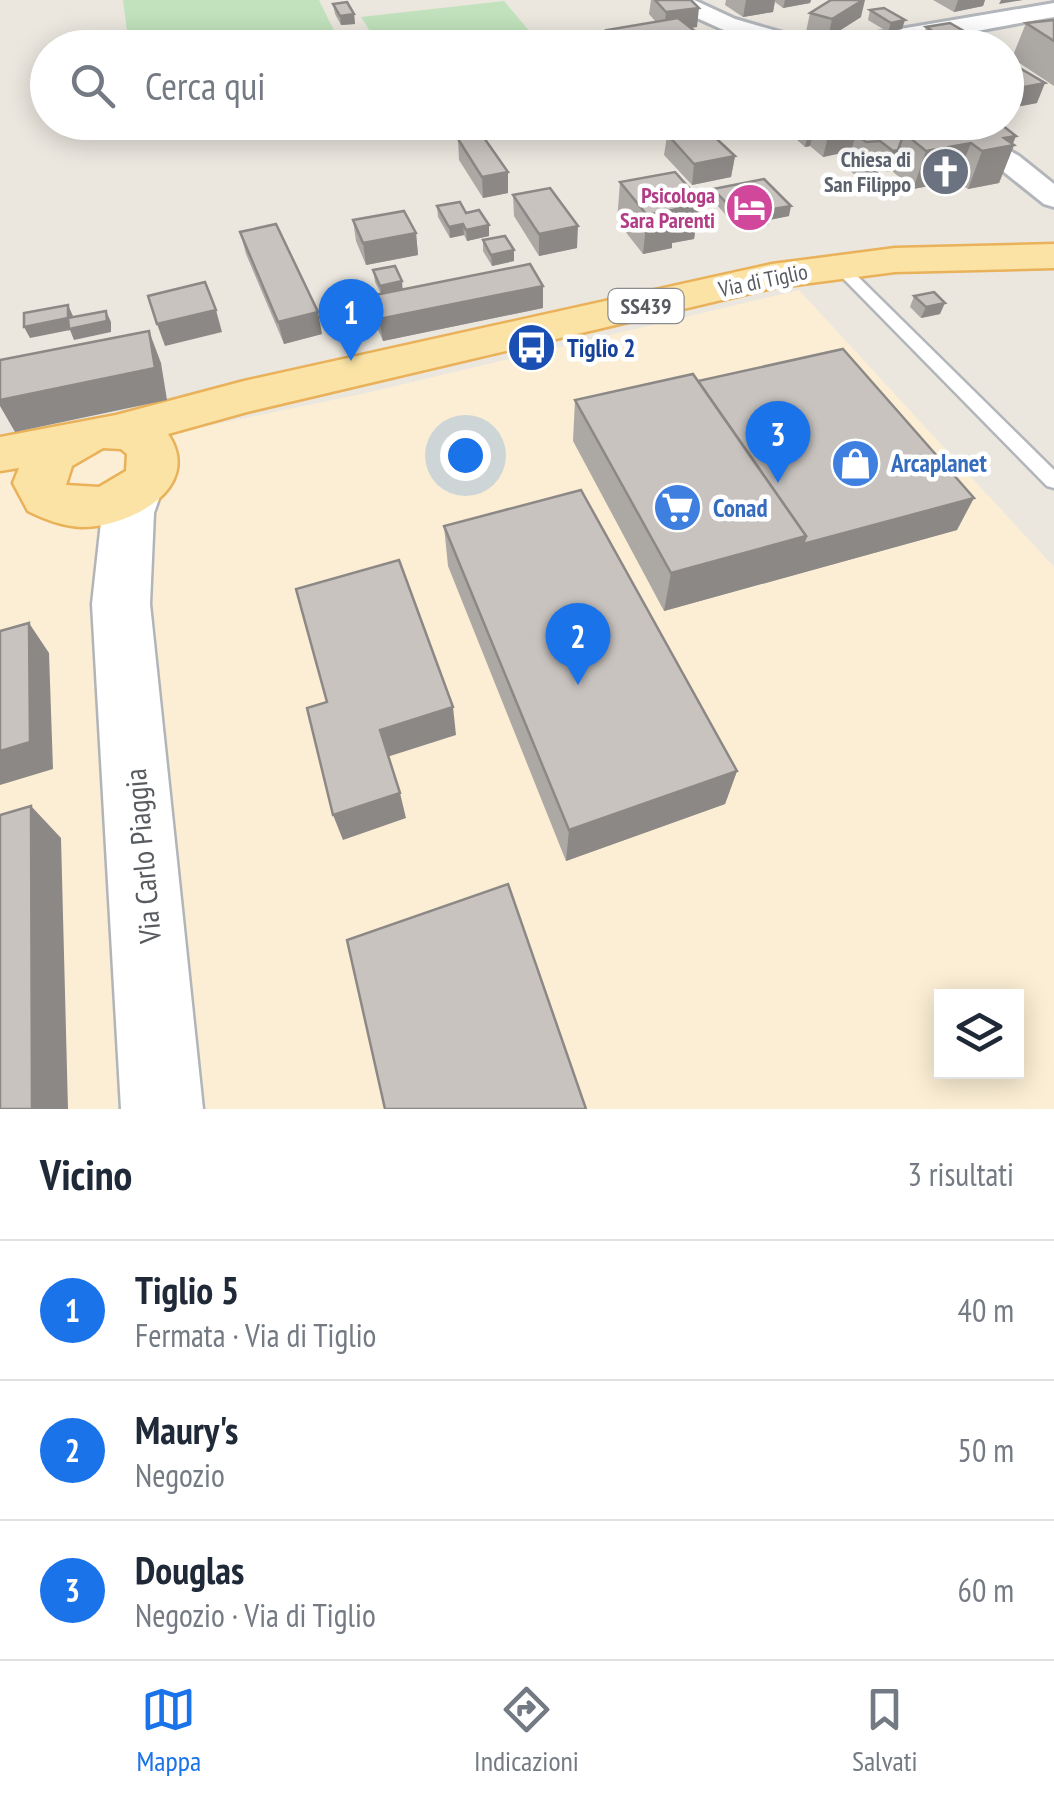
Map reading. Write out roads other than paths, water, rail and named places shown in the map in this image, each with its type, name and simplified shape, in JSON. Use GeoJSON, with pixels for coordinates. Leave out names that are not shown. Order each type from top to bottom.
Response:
{"type":"FeatureCollection","features":[{"type":"Feature","properties":{"kind":"main road","name":"Via di Tiglio"},"geometry":{"type":"LineString","coordinates":[[121,455],[244,398],[772,276],[838,265],[1054,256]]}},
{"type":"Feature","properties":{"kind":"main road"},"geometry":{"type":"LineString","coordinates":[[121,455],[104,506],[27,478],[48,459],[121,455]]}},
{"type":"Feature","properties":{"kind":"main road","name":"Via Carlo Piaggia"},"geometry":{"type":"LineString","coordinates":[[121,455],[128,513],[121,604],[162,1109]]}},
{"type":"Feature","properties":{"kind":"main road","name":"Via Carlo Piaggia"},"geometry":{"type":"LineString","coordinates":[[27,478],[96,534],[121,604]]}},
{"type":"Feature","properties":{"kind":"street"},"geometry":{"type":"LineString","coordinates":[[677,0],[748,30]]}},
{"type":"Feature","properties":{"kind":"street"},"geometry":{"type":"LineString","coordinates":[[917,8],[947,25]]}},
{"type":"Feature","properties":{"kind":"street"},"geometry":{"type":"LineString","coordinates":[[921,30],[1054,10]]}},
{"type":"Feature","properties":{"kind":"street"},"geometry":{"type":"LineString","coordinates":[[972,140],[1054,198]]}},
{"type":"Feature","properties":{"kind":"lane"},"geometry":{"type":"LineString","coordinates":[[838,265],[1054,481]]}},
{"type":"Feature","properties":{"kind":"place","name":"Chiesa di San Filippo"},"geometry":{"type":"Point","coordinates":[946,172]}},
{"type":"Feature","properties":{"kind":"place","name":"Psicologa Sara Parenti"},"geometry":{"type":"Point","coordinates":[750,208]}},
{"type":"Feature","properties":{"kind":"place","name":"Tiglio 2"},"geometry":{"type":"Point","coordinates":[532,348]}},
{"type":"Feature","properties":{"kind":"place","name":"Tiglio 5"},"geometry":{"type":"Point","coordinates":[351,361]}},
{"type":"Feature","properties":{"kind":"place","name":"Arcaplanet"},"geometry":{"type":"Point","coordinates":[856,463]}},
{"type":"Feature","properties":{"kind":"place","name":"Douglas"},"geometry":{"type":"Point","coordinates":[778,483]}},
{"type":"Feature","properties":{"kind":"place","name":"Conad"},"geometry":{"type":"Point","coordinates":[678,508]}},
{"type":"Feature","properties":{"kind":"place","name":"Maury's"},"geometry":{"type":"Point","coordinates":[578,685]}}]}
